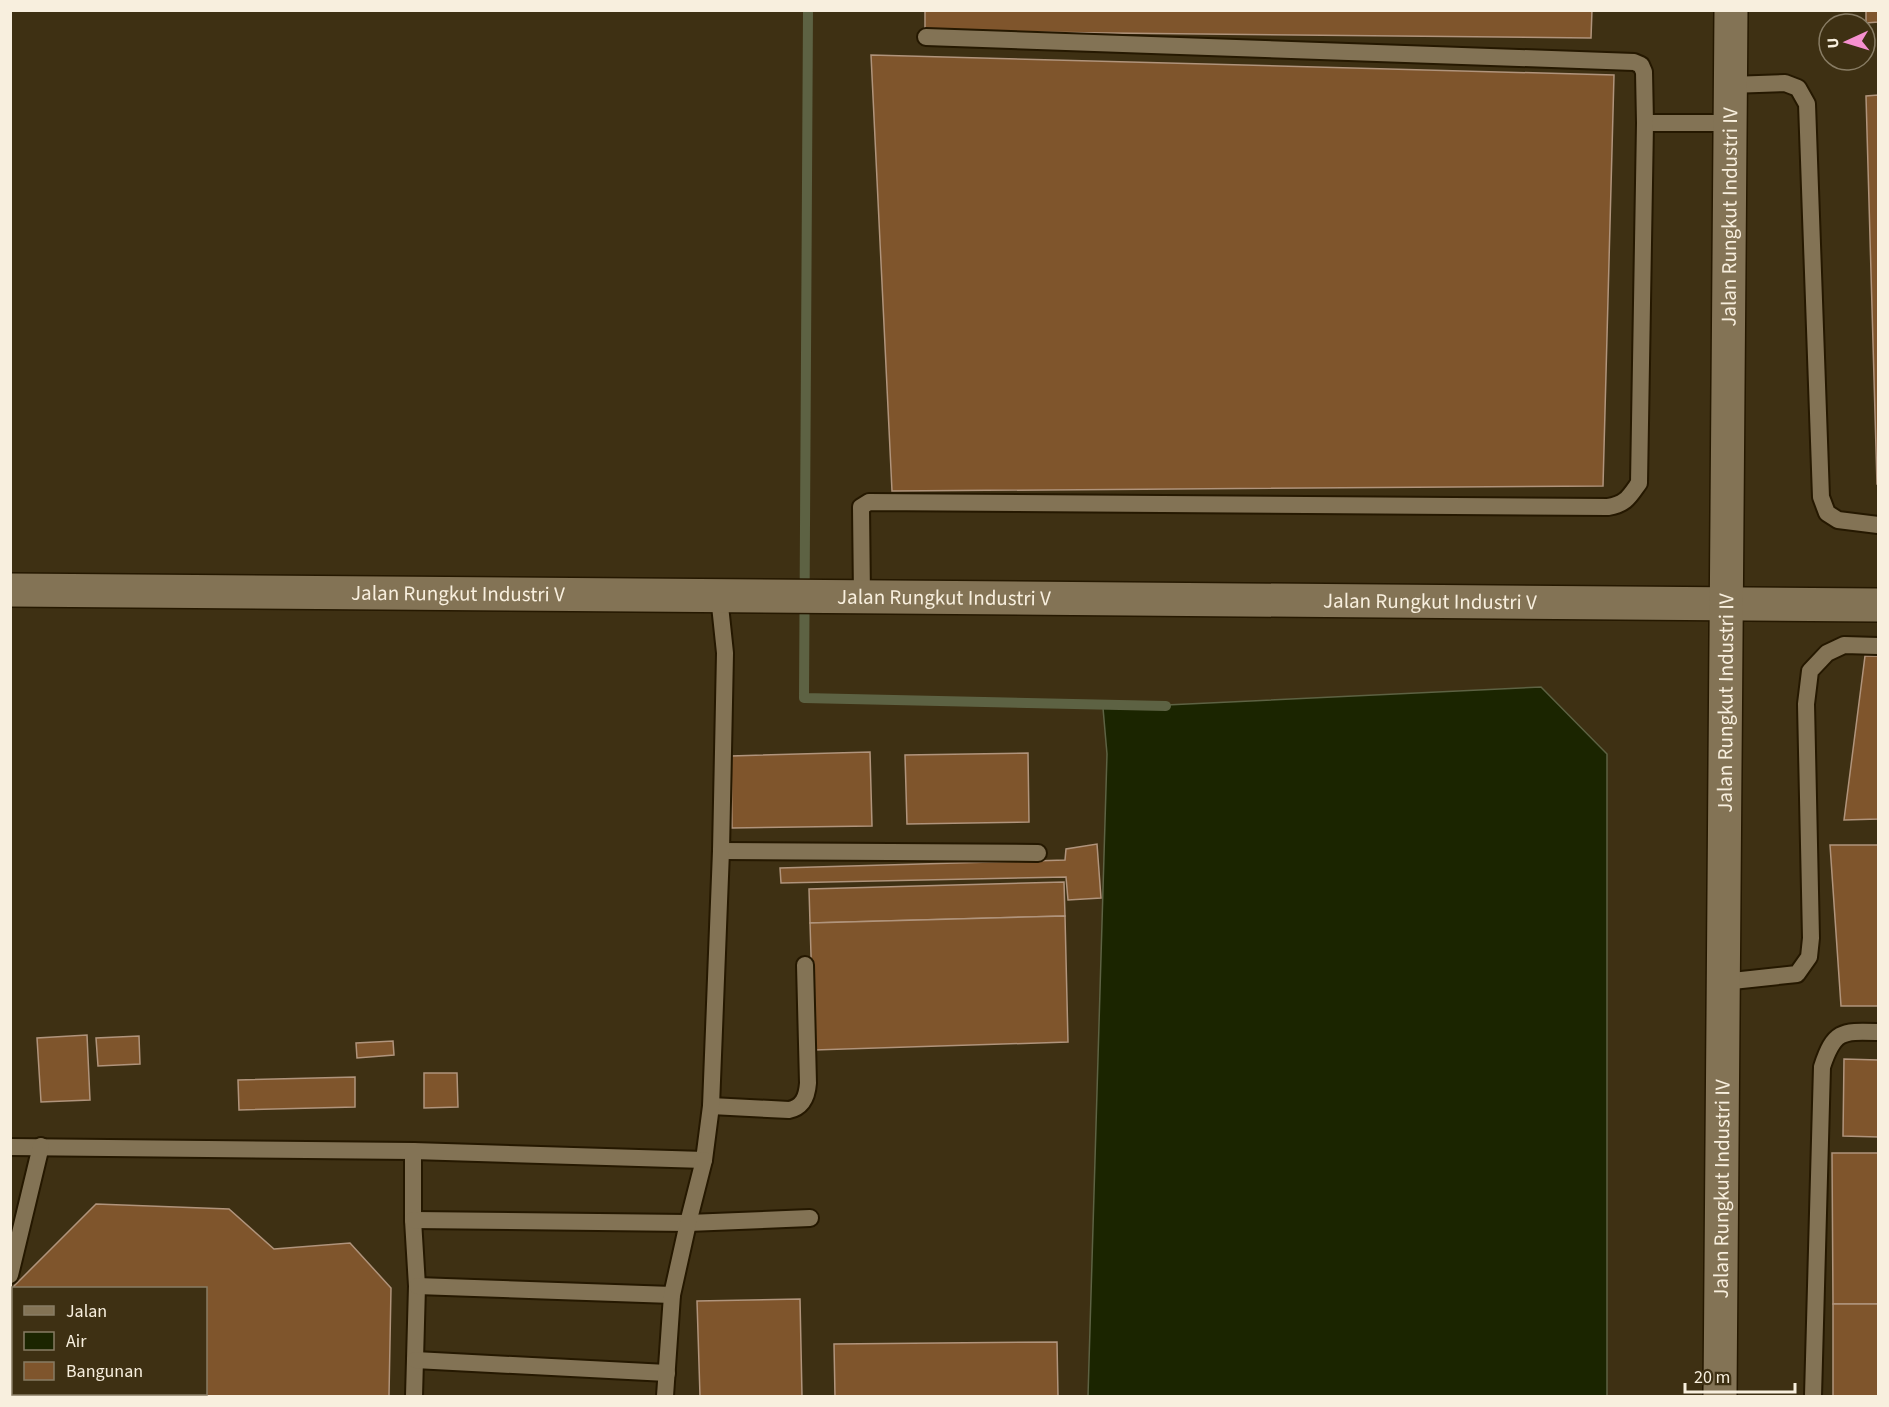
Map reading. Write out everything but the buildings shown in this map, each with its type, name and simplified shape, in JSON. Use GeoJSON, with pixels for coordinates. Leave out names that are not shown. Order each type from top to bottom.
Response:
{"type":"FeatureCollection","features":[{"type":"Feature","properties":{"kind":"street","name":"Jalan Rungkut Industri IV"},"geometry":{"type":"LineString","coordinates":[[1720,1396],[1731,10]]}},
{"type":"Feature","properties":{"kind":"street","name":"Jalan Rungkut Industri V"},"geometry":{"type":"LineString","coordinates":[[10,590],[1878,605]]}},
{"type":"Feature","properties":{"kind":"lane"},"geometry":{"type":"LineString","coordinates":[[846,597],[861,507],[869,502],[1608,507],[1620,505],[1629,498],[1640,483],[1645,123],[1644,72],[1641,65],[1634,62],[926,37]]}},
{"type":"Feature","properties":{"kind":"lane"},"geometry":{"type":"LineString","coordinates":[[1730,85],[1785,83],[1798,88],[1807,104],[1821,497],[1827,513],[1838,520],[1878,525]]}},
{"type":"Feature","properties":{"kind":"lane"},"geometry":{"type":"LineString","coordinates":[[1645,123],[1730,123]]}},
{"type":"Feature","properties":{"kind":"lane"},"geometry":{"type":"LineString","coordinates":[[665,1396],[672,1295],[704,1160],[711,1106],[721,850],[724,653],[719,596]]}},
{"type":"Feature","properties":{"kind":"lane"},"geometry":{"type":"LineString","coordinates":[[1723,982],[1797,974],[1809,957],[1811,938],[1806,704],[1810,672],[1827,653],[1844,645],[1878,646]]}},
{"type":"Feature","properties":{"kind":"lane"},"geometry":{"type":"LineString","coordinates":[[721,850],[1038,853]]}},
{"type":"Feature","properties":{"kind":"lane"},"geometry":{"type":"LineString","coordinates":[[711,1106],[789,1110],[797,1108],[804,1101],[808,1083],[805,965]]}},
{"type":"Feature","properties":{"kind":"lane"},"geometry":{"type":"LineString","coordinates":[[1813,1396],[1822,1067],[1829,1046],[1847,1032],[1878,1032]]}},
{"type":"Feature","properties":{"kind":"lane"},"geometry":{"type":"LineString","coordinates":[[10,1275],[41,1146]]}},
{"type":"Feature","properties":{"kind":"lane"},"geometry":{"type":"LineString","coordinates":[[10,1147],[413,1151],[704,1160]]}},
{"type":"Feature","properties":{"kind":"lane"},"geometry":{"type":"LineString","coordinates":[[413,1151],[413,1220],[417,1286],[414,1396]]}},
{"type":"Feature","properties":{"kind":"lane"},"geometry":{"type":"LineString","coordinates":[[413,1220],[688,1223],[810,1218]]}},
{"type":"Feature","properties":{"kind":"lane"},"geometry":{"type":"LineString","coordinates":[[417,1286],[672,1295]]}},
{"type":"Feature","properties":{"kind":"lane"},"geometry":{"type":"LineString","coordinates":[[415,1360],[667,1373]]}},
{"type":"Feature","properties":{"kind":"water"},"geometry":{"type":"Polygon","coordinates":[[[1541,687],[1607,754],[1607,1396],[1088,1396],[1107,754],[1103,708],[1541,687]]]}},
{"type":"Feature","properties":{"kind":"waterway"},"geometry":{"type":"LineString","coordinates":[[808,10],[804,698],[1166,706]]}}]}
